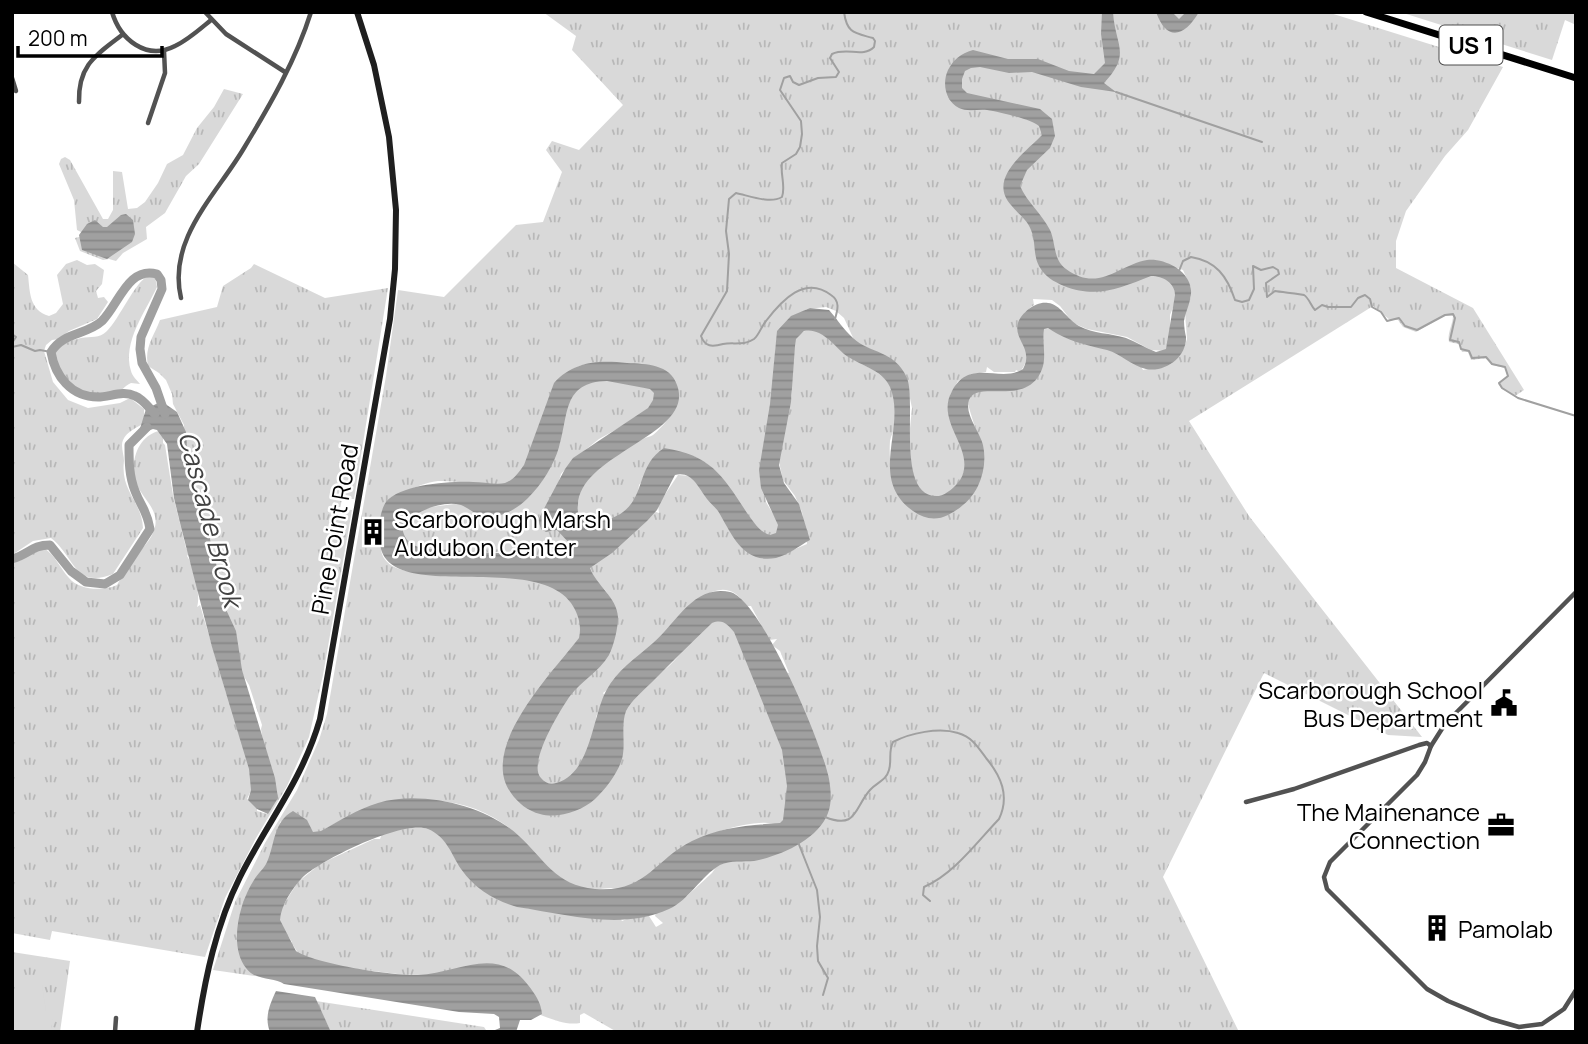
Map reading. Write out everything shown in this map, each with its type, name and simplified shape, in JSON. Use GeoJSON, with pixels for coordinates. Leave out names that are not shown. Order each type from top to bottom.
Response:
{"type":"FeatureCollection","features":[{"type":"Feature","properties":{"kind":"main road","name":"Pine Point Road"},"geometry":{"type":"LineString","coordinates":[[197,1032],[207,974],[219,928],[236,885],[300,773],[320,719],[390,319],[396,241],[391,154],[376,75],[357,12]]}},
{"type":"Feature","properties":{"kind":"main road","name":"US 1"},"geometry":{"type":"LineString","coordinates":[[1366,12],[1576,78]]}},
{"type":"Feature","properties":{"kind":"street"},"geometry":{"type":"LineString","coordinates":[[112,12],[122,35],[139,47],[164,51],[179,44],[211,20]]}},
{"type":"Feature","properties":{"kind":"street"},"geometry":{"type":"LineString","coordinates":[[205,12],[237,43],[285,72]]}},
{"type":"Feature","properties":{"kind":"street"},"geometry":{"type":"LineString","coordinates":[[181,298],[179,280],[188,234],[246,146],[302,38],[311,12]]}},
{"type":"Feature","properties":{"kind":"street"},"geometry":{"type":"LineString","coordinates":[[79,102],[82,74],[88,64],[122,35]]}},
{"type":"Feature","properties":{"kind":"street"},"geometry":{"type":"LineString","coordinates":[[148,123],[165,73],[164,51]]}},
{"type":"Feature","properties":{"kind":"street"},"geometry":{"type":"LineString","coordinates":[[12,78],[16,91]]}},
{"type":"Feature","properties":{"kind":"street"},"geometry":{"type":"LineString","coordinates":[[71,89],[79,89]]}},
{"type":"Feature","properties":{"kind":"street"},"geometry":{"type":"LineString","coordinates":[[145,106],[153,109]]}},
{"type":"Feature","properties":{"kind":"street"},"geometry":{"type":"LineString","coordinates":[[1576,592],[1445,724],[1417,775],[1330,862],[1324,874],[1327,889],[1427,989],[1448,1001],[1491,1019],[1519,1027],[1542,1024],[1564,1009],[1576,990]]}},
{"type":"Feature","properties":{"kind":"street"},"geometry":{"type":"LineString","coordinates":[[1246,802],[1294,789],[1419,745],[1427,743],[1431,746]]}},
{"type":"Feature","properties":{"kind":"street"},"geometry":{"type":"LineString","coordinates":[[115,1032],[116,1018]]}},
{"type":"Feature","properties":{"kind":"green space"},"geometry":{"type":"Polygon","coordinates":[[[543,12],[1327,12],[1503,67],[1468,130],[1445,156],[1406,211],[1396,241],[1396,268],[1473,308],[1524,390],[1515,396],[1502,389],[1498,384],[1507,376],[1506,368],[1492,365],[1487,358],[1471,360],[1468,352],[1462,352],[1459,344],[1449,342],[1453,316],[1444,316],[1416,332],[1403,327],[1398,320],[1390,320],[1373,306],[1189,421],[1249,516],[1422,737],[1388,735],[1264,673],[1163,877],[1239,1032],[617,1032],[584,1013],[580,1015],[580,1023],[574,1024],[529,1011],[531,1003],[538,1006],[539,1003],[510,975],[489,968],[430,978],[312,961],[298,953],[293,945],[288,946],[292,942],[278,921],[278,913],[298,882],[320,864],[374,839],[380,839],[382,834],[411,826],[431,828],[448,837],[468,875],[508,903],[529,908],[620,918],[622,921],[649,916],[656,927],[663,923],[655,916],[656,912],[687,896],[712,873],[722,858],[775,852],[804,837],[822,817],[826,801],[821,764],[805,724],[779,674],[780,671],[789,673],[780,651],[772,645],[777,639],[769,640],[751,606],[746,606],[736,594],[724,590],[712,592],[688,608],[603,693],[605,696],[596,717],[589,767],[583,775],[551,786],[541,784],[534,776],[541,741],[553,717],[575,682],[588,672],[600,656],[612,627],[613,608],[610,598],[585,570],[586,562],[615,546],[642,524],[653,511],[659,513],[658,505],[678,475],[694,479],[719,509],[731,533],[748,550],[766,556],[776,555],[807,544],[802,512],[795,496],[783,480],[779,462],[781,438],[792,395],[792,349],[796,337],[809,328],[876,372],[890,385],[896,411],[890,441],[890,463],[895,483],[906,501],[914,508],[937,515],[950,511],[971,494],[982,470],[980,446],[968,404],[972,391],[1016,389],[1030,385],[1043,364],[1042,328],[1046,324],[1064,337],[1120,351],[1130,356],[1143,370],[1171,364],[1184,348],[1187,339],[1185,311],[1191,297],[1191,288],[1183,270],[1177,268],[1174,286],[1176,300],[1170,315],[1170,341],[1166,351],[1151,350],[1127,337],[1087,329],[1073,323],[1052,300],[1033,299],[1034,305],[1021,320],[1027,353],[1026,362],[1020,372],[994,372],[987,367],[986,372],[971,374],[958,381],[950,395],[953,426],[965,446],[969,461],[958,485],[941,499],[924,498],[916,491],[911,481],[908,448],[912,408],[906,379],[899,367],[885,356],[855,342],[844,318],[826,307],[807,309],[786,323],[776,343],[774,396],[760,468],[766,502],[779,524],[779,536],[767,535],[756,528],[714,470],[700,459],[669,452],[661,454],[639,485],[631,509],[620,516],[586,528],[575,528],[576,497],[580,481],[591,469],[609,457],[653,435],[665,423],[677,399],[675,383],[658,370],[609,363],[576,367],[561,381],[549,405],[527,465],[513,481],[488,485],[438,481],[391,498],[384,511],[380,539],[382,554],[388,563],[409,572],[465,572],[556,583],[585,620],[584,635],[560,662],[522,719],[511,742],[506,778],[510,787],[527,805],[534,810],[558,812],[571,809],[594,795],[603,786],[617,762],[622,744],[622,716],[630,701],[670,665],[701,631],[720,620],[728,622],[747,652],[754,669],[755,685],[764,697],[778,733],[787,762],[790,792],[787,819],[778,825],[757,823],[715,833],[682,848],[641,882],[621,888],[593,890],[573,885],[551,871],[504,824],[482,811],[458,804],[433,800],[384,805],[360,812],[311,836],[304,821],[288,817],[280,822],[277,857],[257,881],[242,919],[240,947],[244,960],[251,970],[262,977],[213,970],[235,902],[265,843],[297,790],[319,740],[327,714],[386,376],[398,290],[444,297],[516,225],[543,222],[562,172],[546,150],[552,141],[579,150],[623,105],[572,50],[576,36],[543,12]]]}},
{"type":"Feature","properties":{"kind":"green space"},"geometry":{"type":"Polygon","coordinates":[[[1400,12],[1576,12],[1576,25],[1565,20],[1552,60],[1400,12]]]}},
{"type":"Feature","properties":{"kind":"green space"},"geometry":{"type":"Polygon","coordinates":[[[224,89],[243,94],[199,164],[186,176],[165,213],[146,227],[147,239],[123,253],[116,261],[103,260],[80,251],[75,238],[87,235],[77,230],[74,200],[59,164],[61,159],[65,157],[70,160],[103,219],[108,219],[113,210],[113,171],[122,172],[128,209],[137,208],[145,202],[158,183],[167,164],[183,155],[197,128],[224,89]]]}},
{"type":"Feature","properties":{"kind":"green space"},"geometry":{"type":"Polygon","coordinates":[[[77,260],[87,265],[95,264],[104,270],[102,284],[96,291],[98,298],[104,297],[108,302],[97,319],[46,345],[44,351],[53,382],[68,400],[88,408],[120,403],[130,398],[144,409],[144,423],[127,434],[122,445],[125,480],[142,519],[143,528],[113,574],[100,578],[90,578],[82,574],[51,538],[33,541],[12,555],[12,262],[28,275],[34,305],[49,316],[56,313],[63,304],[57,275],[66,264],[77,260]]]}},
{"type":"Feature","properties":{"kind":"green space"},"geometry":{"type":"Polygon","coordinates":[[[254,264],[325,298],[388,288],[354,499],[342,499],[340,509],[352,510],[323,675],[309,737],[287,786],[225,898],[205,957],[52,931],[50,940],[12,933],[12,564],[44,548],[69,578],[79,585],[99,589],[117,585],[155,527],[155,515],[136,483],[134,467],[141,444],[159,431],[163,435],[173,495],[189,553],[187,556],[196,581],[197,607],[200,605],[226,693],[235,713],[254,784],[247,799],[257,806],[257,811],[267,814],[275,800],[276,791],[265,753],[262,725],[223,611],[185,467],[184,425],[173,404],[166,380],[148,366],[147,360],[150,342],[160,320],[217,307],[223,286],[254,264]]]}},
{"type":"Feature","properties":{"kind":"green space"},"geometry":{"type":"Polygon","coordinates":[[[149,275],[155,277],[157,287],[136,327],[129,360],[133,376],[140,384],[131,383],[118,393],[105,397],[79,392],[66,384],[53,353],[73,340],[104,334],[138,285],[149,275]]]}},
{"type":"Feature","properties":{"kind":"green space"},"geometry":{"type":"Polygon","coordinates":[[[608,380],[650,387],[657,395],[644,414],[599,439],[575,458],[561,474],[557,488],[570,544],[565,554],[546,559],[532,555],[493,552],[414,553],[399,531],[401,523],[423,508],[462,503],[482,515],[497,516],[527,498],[542,481],[559,438],[570,396],[587,381],[608,380]]]}},
{"type":"Feature","properties":{"kind":"green space"},"geometry":{"type":"Polygon","coordinates":[[[12,952],[70,961],[60,1032],[12,1032],[12,952]]]}},
{"type":"Feature","properties":{"kind":"green space"},"geometry":{"type":"Polygon","coordinates":[[[37,982],[42,985],[46,1011],[53,1016],[51,1032],[12,1032],[12,990],[37,982]]]}},
{"type":"Feature","properties":{"kind":"green space"},"geometry":{"type":"Polygon","coordinates":[[[316,1001],[484,1027],[486,1030],[331,1032],[316,1001]]]}},
{"type":"Feature","properties":{"kind":"shaded area"},"geometry":{"type":"Polygon","coordinates":[[[1102,12],[1113,12],[1120,56],[1113,73],[1104,83],[1116,92],[1081,87],[1032,72],[1009,73],[980,67],[965,71],[962,88],[967,93],[1040,109],[1052,119],[1055,136],[1050,148],[1027,170],[1020,186],[1050,230],[1057,256],[1066,269],[1078,276],[1098,278],[1137,263],[1153,260],[1173,266],[1184,274],[1188,279],[1191,294],[1184,321],[1185,344],[1179,357],[1167,366],[1146,369],[1112,352],[1070,340],[1048,328],[1044,329],[1044,361],[1036,379],[1027,387],[982,392],[974,394],[969,400],[969,411],[984,450],[982,476],[975,491],[961,507],[944,517],[930,518],[913,511],[900,498],[892,483],[890,468],[894,403],[886,381],[876,372],[844,354],[823,335],[804,331],[796,339],[791,402],[779,465],[784,483],[799,504],[810,540],[776,558],[764,559],[746,552],[694,481],[681,474],[675,475],[657,510],[647,521],[612,553],[590,568],[617,610],[615,636],[605,661],[570,696],[553,724],[538,761],[541,778],[554,784],[568,778],[577,768],[584,757],[601,702],[610,684],[686,607],[706,594],[730,592],[743,601],[773,646],[803,707],[824,762],[829,779],[830,805],[823,823],[816,831],[797,845],[775,855],[754,861],[724,863],[707,875],[676,905],[651,916],[632,919],[574,917],[517,907],[501,901],[479,888],[467,876],[440,837],[428,829],[416,827],[382,835],[343,852],[312,870],[294,887],[282,909],[280,920],[296,951],[355,968],[407,975],[477,964],[504,966],[528,985],[542,1014],[531,1020],[520,1020],[516,1032],[490,1032],[500,1028],[499,1017],[494,1014],[459,1012],[284,984],[250,972],[241,958],[237,936],[244,899],[267,862],[278,827],[293,811],[307,820],[313,832],[321,831],[378,803],[395,799],[414,798],[452,803],[489,816],[505,825],[560,877],[581,887],[595,889],[612,889],[638,881],[679,849],[702,836],[735,828],[780,823],[783,820],[787,786],[782,750],[734,632],[722,622],[712,623],[628,707],[624,721],[622,760],[604,790],[595,799],[562,815],[540,814],[524,806],[511,793],[503,775],[504,755],[522,712],[579,638],[580,624],[576,611],[571,603],[552,588],[526,580],[433,576],[407,572],[389,562],[380,544],[380,522],[384,506],[393,496],[414,487],[464,482],[501,484],[511,480],[524,465],[554,383],[579,366],[617,362],[663,369],[674,378],[678,402],[670,418],[655,431],[597,471],[584,487],[578,507],[582,520],[589,523],[599,522],[617,516],[628,508],[647,467],[664,448],[680,451],[705,462],[723,478],[759,529],[770,535],[776,533],[778,525],[761,488],[759,470],[770,404],[777,331],[791,316],[810,308],[829,310],[853,338],[889,357],[902,369],[909,390],[912,467],[917,483],[925,493],[939,496],[956,485],[964,469],[961,447],[948,414],[952,391],[967,375],[1005,374],[1023,369],[1026,355],[1017,329],[1020,319],[1030,308],[1043,303],[1052,304],[1084,329],[1126,338],[1156,352],[1166,349],[1175,295],[1168,281],[1151,276],[1119,288],[1087,292],[1056,282],[1039,266],[1031,230],[1011,205],[1003,185],[1012,166],[1042,135],[1039,126],[999,112],[962,109],[954,105],[946,91],[945,80],[950,66],[958,57],[973,50],[1008,59],[1038,59],[1069,71],[1094,74],[1105,63],[1101,34],[1102,12]],[[607,381],[582,387],[570,402],[557,454],[551,467],[538,487],[523,502],[506,513],[493,517],[477,514],[461,505],[437,506],[421,512],[402,526],[407,540],[429,549],[558,556],[570,544],[557,530],[546,532],[541,529],[538,520],[565,469],[573,458],[648,408],[654,393],[650,389],[607,381]]]}},
{"type":"Feature","properties":{"kind":"shaded area"},"geometry":{"type":"Polygon","coordinates":[[[1156,12],[1172,12],[1179,19],[1186,12],[1199,12],[1188,26],[1176,33],[1165,28],[1156,12]]]}},
{"type":"Feature","properties":{"kind":"shaded area"},"geometry":{"type":"Polygon","coordinates":[[[126,214],[133,220],[135,234],[132,242],[107,259],[82,250],[79,235],[87,224],[95,220],[107,227],[126,214]]]}},
{"type":"Feature","properties":{"kind":"shaded area"},"geometry":{"type":"Polygon","coordinates":[[[164,403],[177,412],[186,432],[188,462],[215,557],[223,603],[236,631],[242,670],[275,778],[278,798],[268,814],[257,809],[248,800],[251,790],[249,769],[212,647],[181,527],[167,444],[157,430],[138,435],[146,409],[164,403]]]}},
{"type":"Feature","properties":{"kind":"shaded area"},"geometry":{"type":"Polygon","coordinates":[[[276,991],[315,997],[331,1032],[270,1032],[268,1016],[276,991]]]}},
{"type":"Feature","properties":{"kind":"waterway"},"geometry":{"type":"LineString","coordinates":[[835,319],[837,303],[831,295],[812,288],[803,289],[787,298],[750,341],[712,346],[701,336],[727,291],[729,254],[726,231],[729,199],[736,193],[766,200],[782,197],[782,163],[796,154],[800,147],[801,121],[780,90],[784,78],[790,76],[793,82],[799,85],[818,78],[836,77],[839,72],[830,58],[832,54],[865,52],[874,47],[873,38],[850,29],[844,12]]}},
{"type":"Feature","properties":{"kind":"waterway"},"geometry":{"type":"LineString","coordinates":[[1116,92],[1262,142]]}},
{"type":"Feature","properties":{"kind":"waterway"},"geometry":{"type":"LineString","coordinates":[[1179,271],[1183,261],[1191,257],[1207,262],[1224,277],[1235,300],[1242,302],[1249,300],[1254,289],[1253,266],[1261,270],[1273,267],[1279,274],[1266,283],[1267,297],[1275,291],[1304,295],[1315,310],[1322,305],[1351,307],[1358,298],[1365,295],[1370,299],[1372,307],[1381,312],[1387,321],[1399,318],[1405,326],[1417,330],[1445,315],[1453,314],[1455,318],[1450,340],[1459,342],[1461,349],[1469,351],[1472,358],[1486,357],[1492,364],[1505,367],[1508,376],[1499,383],[1502,388],[1518,398],[1576,416]]}},
{"type":"Feature","properties":{"kind":"waterway"},"geometry":{"type":"LineString","coordinates":[[155,414],[141,399],[130,394],[98,397],[72,389],[56,369],[51,352],[68,337],[96,326],[108,314],[131,281],[147,273],[157,274],[162,289],[141,337],[140,349],[142,363],[156,388],[165,414]]}},
{"type":"Feature","properties":{"kind":"waterway"},"geometry":{"type":"LineString","coordinates":[[12,334],[16,337],[12,343]]}},
{"type":"Feature","properties":{"kind":"waterway"},"geometry":{"type":"LineString","coordinates":[[12,347],[21,345],[35,351],[51,352]]}},
{"type":"Feature","properties":{"kind":"waterway","name":"Cascade Brook"},"geometry":{"type":"LineString","coordinates":[[12,559],[39,546],[50,545],[71,571],[86,582],[105,584],[120,575],[150,529],[133,485],[129,457],[129,445],[147,427]]}},
{"type":"Feature","properties":{"kind":"waterway"},"geometry":{"type":"LineString","coordinates":[[825,817],[843,821],[854,815],[870,790],[888,774],[893,742],[934,731],[950,731],[971,740],[1000,779],[1004,794],[1002,811],[999,819],[965,857],[924,887],[923,895],[930,901]]}},
{"type":"Feature","properties":{"kind":"waterway"},"geometry":{"type":"LineString","coordinates":[[798,842],[817,890],[820,917],[818,961],[828,978],[823,995]]}},
{"type":"Feature","properties":{"kind":"place","name":"Scarborough Marsh Audubon Center"},"geometry":{"type":"Point","coordinates":[373,532]}},
{"type":"Feature","properties":{"kind":"place","name":"Scarborough School Bus Department"},"geometry":{"type":"Point","coordinates":[1504,703]}},
{"type":"Feature","properties":{"kind":"place","name":"The Mainenance Connection"},"geometry":{"type":"Point","coordinates":[1501,825]}},
{"type":"Feature","properties":{"kind":"place","name":"Pamolab"},"geometry":{"type":"Point","coordinates":[1437,928]}}]}
